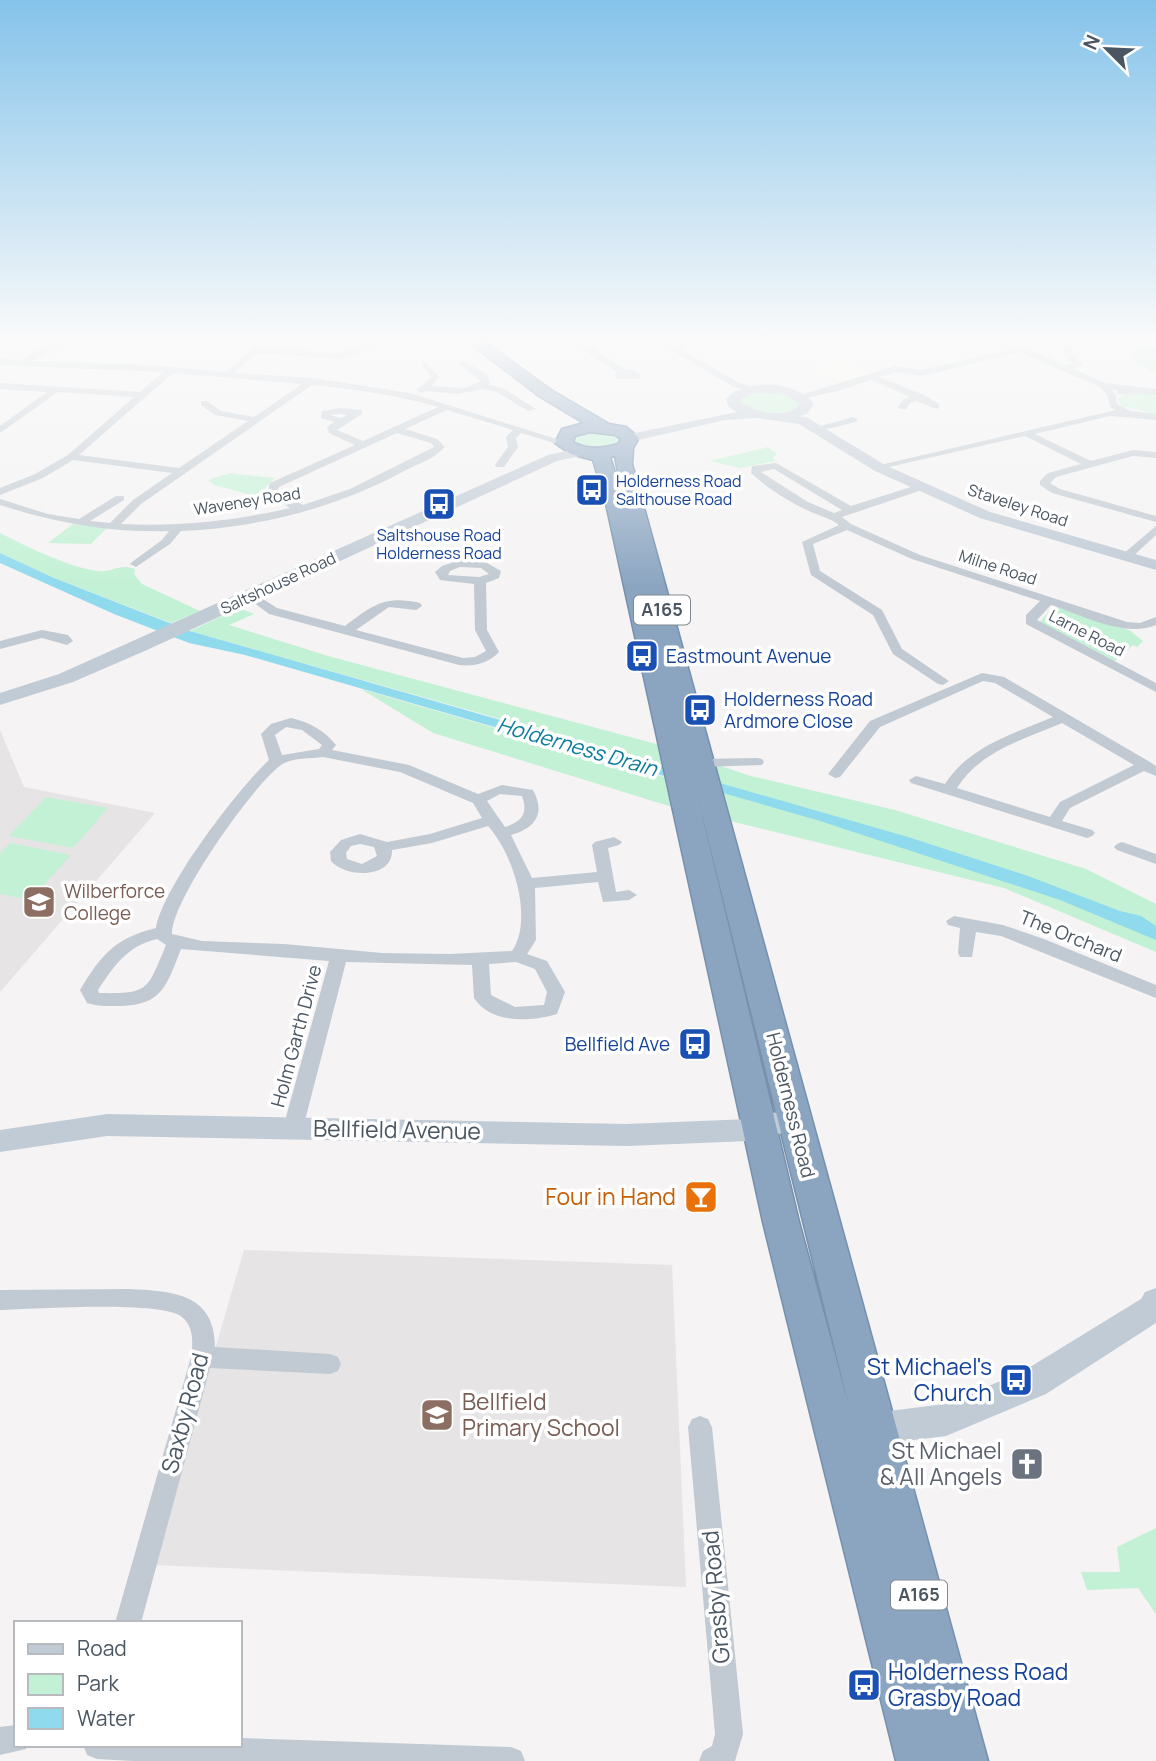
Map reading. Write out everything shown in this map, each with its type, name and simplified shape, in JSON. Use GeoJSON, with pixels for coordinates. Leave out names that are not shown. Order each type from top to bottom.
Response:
{"type":"FeatureCollection","features":[{"type":"Feature","properties":{"kind":"highway","name":"Holderness Road"},"geometry":{"type":"LineString","coordinates":[[565,422],[571,445],[601,457],[694,776]]}},
{"type":"Feature","properties":{"kind":"highway"},"geometry":{"type":"LineString","coordinates":[[594,422],[625,439]]}},
{"type":"Feature","properties":{"kind":"highway"},"geometry":{"type":"LineString","coordinates":[[571,445],[602,427]]}},
{"type":"Feature","properties":{"kind":"highway","name":"Holderness Road"},"geometry":{"type":"LineString","coordinates":[[625,439],[623,464],[694,776],[777,1125],[856,1432],[921,1761]]}},
{"type":"Feature","properties":{"kind":"highway"},"geometry":{"type":"LineString","coordinates":[[571,445],[625,439]]}},
{"type":"Feature","properties":{"kind":"highway","name":"Holderness Road"},"geometry":{"type":"LineString","coordinates":[[856,1432],[963,1761]]}},
{"type":"Feature","properties":{"kind":"street"},"geometry":{"type":"LineString","coordinates":[[0,492],[39,476],[71,457],[110,422]]}},
{"type":"Feature","properties":{"kind":"street"},"geometry":{"type":"LineString","coordinates":[[113,526],[125,511],[255,422]]}},
{"type":"Feature","properties":{"kind":"street"},"geometry":{"type":"LineString","coordinates":[[342,422],[332,427],[332,431],[361,444]]}},
{"type":"Feature","properties":{"kind":"street"},"geometry":{"type":"LineString","coordinates":[[298,509],[276,495],[272,490],[274,485],[412,422]]}},
{"type":"Feature","properties":{"kind":"street"},"geometry":{"type":"LineString","coordinates":[[494,422],[571,445]]}},
{"type":"Feature","properties":{"kind":"street"},"geometry":{"type":"LineString","coordinates":[[625,439],[682,422]]}},
{"type":"Feature","properties":{"kind":"street","name":"Staveley Road"},"geometry":{"type":"LineString","coordinates":[[625,439],[698,422]]}},
{"type":"Feature","properties":{"kind":"street","name":"Staveley Road"},"geometry":{"type":"LineString","coordinates":[[816,422],[880,468],[985,515],[1156,565]]}},
{"type":"Feature","properties":{"kind":"street"},"geometry":{"type":"LineString","coordinates":[[880,468],[1026,433],[1059,422]]}},
{"type":"Feature","properties":{"kind":"street","name":"Waveney Road"},"geometry":{"type":"LineString","coordinates":[[0,502],[41,516],[113,526],[178,527],[233,522],[338,498],[377,482],[440,447],[434,441],[396,429]]}},
{"type":"Feature","properties":{"kind":"street"},"geometry":{"type":"LineString","coordinates":[[504,463],[513,447],[511,437],[519,430]]}},
{"type":"Feature","properties":{"kind":"street"},"geometry":{"type":"LineString","coordinates":[[1026,433],[1091,465]]}},
{"type":"Feature","properties":{"kind":"street","name":"Saltshouse Road"},"geometry":{"type":"LineString","coordinates":[[0,699],[66,678],[141,646],[571,445]]}},
{"type":"Feature","properties":{"kind":"street"},"geometry":{"type":"LineString","coordinates":[[1156,455],[1133,453],[1048,477],[1044,483],[1056,491],[1156,519]]}},
{"type":"Feature","properties":{"kind":"street"},"geometry":{"type":"LineString","coordinates":[[71,457],[183,472]]}},
{"type":"Feature","properties":{"kind":"street","name":"Milne Road"},"geometry":{"type":"LineString","coordinates":[[850,510],[776,466],[756,468],[755,473],[794,498],[826,515],[836,517],[847,526],[916,557],[1125,625],[1141,627],[1156,621]]}},
{"type":"Feature","properties":{"kind":"street"},"geometry":{"type":"LineString","coordinates":[[836,517],[921,487]]}},
{"type":"Feature","properties":{"kind":"street"},"geometry":{"type":"LineString","coordinates":[[80,523],[120,498]]}},
{"type":"Feature","properties":{"kind":"street"},"geometry":{"type":"LineString","coordinates":[[847,526],[808,542],[816,573],[878,613],[897,651],[943,681]]}},
{"type":"Feature","properties":{"kind":"street"},"geometry":{"type":"LineString","coordinates":[[136,564],[166,542],[178,527]]}},
{"type":"Feature","properties":{"kind":"street"},"geometry":{"type":"LineString","coordinates":[[1127,556],[1156,529]]}},
{"type":"Feature","properties":{"kind":"street"},"geometry":{"type":"LineString","coordinates":[[251,596],[273,611],[463,662],[485,658],[493,652],[481,630],[480,581]]}},
{"type":"Feature","properties":{"kind":"street"},"geometry":{"type":"LineString","coordinates":[[345,632],[387,603],[398,600],[416,606]]}},
{"type":"Feature","properties":{"kind":"street","name":"Larne Road"},"geometry":{"type":"LineString","coordinates":[[1049,600],[1032,615],[1030,621],[1156,688]]}},
{"type":"Feature","properties":{"kind":"street"},"geometry":{"type":"LineString","coordinates":[[0,645],[42,630],[67,641]]}},
{"type":"Feature","properties":{"kind":"street"},"geometry":{"type":"LineString","coordinates":[[975,664],[986,670],[989,677]]}},
{"type":"Feature","properties":{"kind":"street"},"geometry":{"type":"LineString","coordinates":[[837,766],[875,724],[956,687],[989,677],[999,680],[1150,768]]}},
{"type":"Feature","properties":{"kind":"street"},"geometry":{"type":"LineString","coordinates":[[949,789],[956,775],[975,757],[1064,717]]}},
{"type":"Feature","properties":{"kind":"street"},"geometry":{"type":"LineString","coordinates":[[276,761],[268,734],[273,726],[284,721],[297,721],[319,735],[329,745],[323,753]]}},
{"type":"Feature","properties":{"kind":"street"},"geometry":{"type":"LineString","coordinates":[[168,937],[134,938],[117,949],[89,990],[93,999],[140,1001],[157,989],[168,937],[174,897],[219,830],[276,761],[323,753],[404,768],[479,800],[527,884],[528,940],[517,956],[541,965],[556,992],[551,1010],[522,1014],[498,1010],[483,998],[480,960]]}},
{"type":"Feature","properties":{"kind":"street"},"geometry":{"type":"LineString","coordinates":[[694,776],[757,762]]}},
{"type":"Feature","properties":{"kind":"street"},"geometry":{"type":"LineString","coordinates":[[1054,822],[1065,805],[1150,768]]}},
{"type":"Feature","properties":{"kind":"street"},"geometry":{"type":"LineString","coordinates":[[916,780],[1087,833]]}},
{"type":"Feature","properties":{"kind":"street"},"geometry":{"type":"LineString","coordinates":[[384,847],[496,826],[524,827],[531,819],[533,804],[528,793],[517,789],[503,789],[488,793],[479,800]]}},
{"type":"Feature","properties":{"kind":"street"},"geometry":{"type":"LineString","coordinates":[[614,842],[600,845],[609,898],[629,895]]}},
{"type":"Feature","properties":{"kind":"street"},"geometry":{"type":"LineString","coordinates":[[1122,846],[1156,859]]}},
{"type":"Feature","properties":{"kind":"street"},"geometry":{"type":"LineString","coordinates":[[527,884],[606,876]]}},
{"type":"Feature","properties":{"kind":"street","name":"The Orchard"},"geometry":{"type":"LineString","coordinates":[[966,953],[961,923],[1003,931],[1038,943],[1156,992]]}},
{"type":"Feature","properties":{"kind":"street","name":"Holm Garth Drive"},"geometry":{"type":"LineString","coordinates":[[168,937],[339,956],[480,960],[517,956]]}},
{"type":"Feature","properties":{"kind":"street","name":"Holm Garth Drive"},"geometry":{"type":"LineString","coordinates":[[293,1128],[339,956]]}},
{"type":"Feature","properties":{"kind":"street","name":"Bellfield Avenue"},"geometry":{"type":"LineString","coordinates":[[0,1141],[107,1125],[642,1135],[777,1125]]}},
{"type":"Feature","properties":{"kind":"street","name":"Saxby Road"},"geometry":{"type":"LineString","coordinates":[[0,1300],[159,1300],[188,1308],[204,1332],[202,1357],[129,1621]]}},
{"type":"Feature","properties":{"kind":"street"},"geometry":{"type":"LineString","coordinates":[[856,1432],[946,1420],[1034,1383],[1152,1310],[1156,1302]]}},
{"type":"Feature","properties":{"kind":"street"},"geometry":{"type":"LineString","coordinates":[[202,1357],[330,1364]]}},
{"type":"Feature","properties":{"kind":"street","name":"Grasby Road"},"geometry":{"type":"LineString","coordinates":[[700,1427],[729,1734],[723,1755],[713,1761]]}},
{"type":"Feature","properties":{"kind":"street"},"geometry":{"type":"LineString","coordinates":[[114,1747],[193,1756],[388,1754],[510,1761]]}},
{"type":"Feature","properties":{"kind":"shaded area","name":"Wilberforce College"},"geometry":{"type":"Polygon","coordinates":[[[0,730],[24,787],[155,813],[0,992],[0,730]]]}},
{"type":"Feature","properties":{"kind":"shaded area","name":"Bellfield Primary School"},"geometry":{"type":"Polygon","coordinates":[[[244,1250],[672,1265],[686,1587],[152,1565],[244,1250]]]}},
{"type":"Feature","properties":{"kind":"green space"},"geometry":{"type":"Polygon","coordinates":[[[587,429],[620,434],[623,444],[590,451],[568,443],[570,435],[587,429]]]}},
{"type":"Feature","properties":{"kind":"green space"},"geometry":{"type":"Polygon","coordinates":[[[768,447],[777,454],[773,458],[776,461],[740,468],[710,461],[768,447]]]}},
{"type":"Feature","properties":{"kind":"green space"},"geometry":{"type":"Polygon","coordinates":[[[230,473],[275,478],[265,488],[273,498],[266,499],[214,485],[208,480],[230,473]]]}},
{"type":"Feature","properties":{"kind":"green space"},"geometry":{"type":"Polygon","coordinates":[[[73,524],[107,528],[91,544],[48,543],[73,524]]]}},
{"type":"Feature","properties":{"kind":"green space"},"geometry":{"type":"Polygon","coordinates":[[[0,533],[75,566],[103,571],[124,567],[135,569],[134,574],[142,584],[200,611],[171,623],[54,578],[0,553],[0,533]]]}},
{"type":"Feature","properties":{"kind":"green space"},"geometry":{"type":"Polygon","coordinates":[[[1057,607],[1129,630],[1143,641],[1137,647],[1133,645],[1115,661],[1040,622],[1052,608],[1057,607]]]}},
{"type":"Feature","properties":{"kind":"green space"},"geometry":{"type":"Polygon","coordinates":[[[239,608],[254,614],[229,625],[328,656],[660,745],[747,775],[895,810],[1086,869],[1156,904],[1156,952],[1004,888],[669,806],[433,733],[361,689],[664,777],[662,765],[190,631],[239,608]]]}},
{"type":"Feature","properties":{"kind":"green space"},"geometry":{"type":"Polygon","coordinates":[[[46,797],[108,808],[73,848],[9,836],[46,797]]]}},
{"type":"Feature","properties":{"kind":"green space"},"geometry":{"type":"Polygon","coordinates":[[[10,843],[71,855],[30,900],[0,894],[0,853],[10,843]]]}},
{"type":"Feature","properties":{"kind":"green space"},"geometry":{"type":"Polygon","coordinates":[[[1156,1528],[1156,1614],[1138,1588],[1087,1590],[1081,1572],[1120,1572],[1117,1547],[1156,1528]]]}},
{"type":"Feature","properties":{"kind":"water","name":"Holderness Drain"},"geometry":{"type":"Polygon","coordinates":[[[0,553],[54,578],[190,631],[908,837],[1028,876],[1120,911],[1141,916],[1156,926],[1156,940],[1060,900],[820,821],[245,655],[189,643],[114,614],[0,563],[0,553]]]}},
{"type":"Feature","properties":{"kind":"place","name":"Holderness Road Salthouse Road"},"geometry":{"type":"Point","coordinates":[592,490]}},
{"type":"Feature","properties":{"kind":"place","name":"Saltshouse Road Holderness Road"},"geometry":{"type":"Point","coordinates":[439,504]}},
{"type":"Feature","properties":{"kind":"place","name":"Eastmount Avenue"},"geometry":{"type":"Point","coordinates":[642,656]}},
{"type":"Feature","properties":{"kind":"place","name":"Holderness Road Ardmore Close"},"geometry":{"type":"Point","coordinates":[700,710]}},
{"type":"Feature","properties":{"kind":"place","name":"Wilberforce College"},"geometry":{"type":"Point","coordinates":[39,902]}},
{"type":"Feature","properties":{"kind":"place","name":"Bellfield Ave"},"geometry":{"type":"Point","coordinates":[695,1044]}},
{"type":"Feature","properties":{"kind":"place","name":"Four in Hand"},"geometry":{"type":"Point","coordinates":[701,1197]}},
{"type":"Feature","properties":{"kind":"place","name":"St Michael's Church"},"geometry":{"type":"Point","coordinates":[1016,1380]}},
{"type":"Feature","properties":{"kind":"place","name":"Bellfield Primary School"},"geometry":{"type":"Point","coordinates":[437,1415]}},
{"type":"Feature","properties":{"kind":"place","name":"St Michael & All Angels"},"geometry":{"type":"Point","coordinates":[1027,1464]}},
{"type":"Feature","properties":{"kind":"place","name":"Holderness Road Grasby Road"},"geometry":{"type":"Point","coordinates":[864,1685]}}]}
